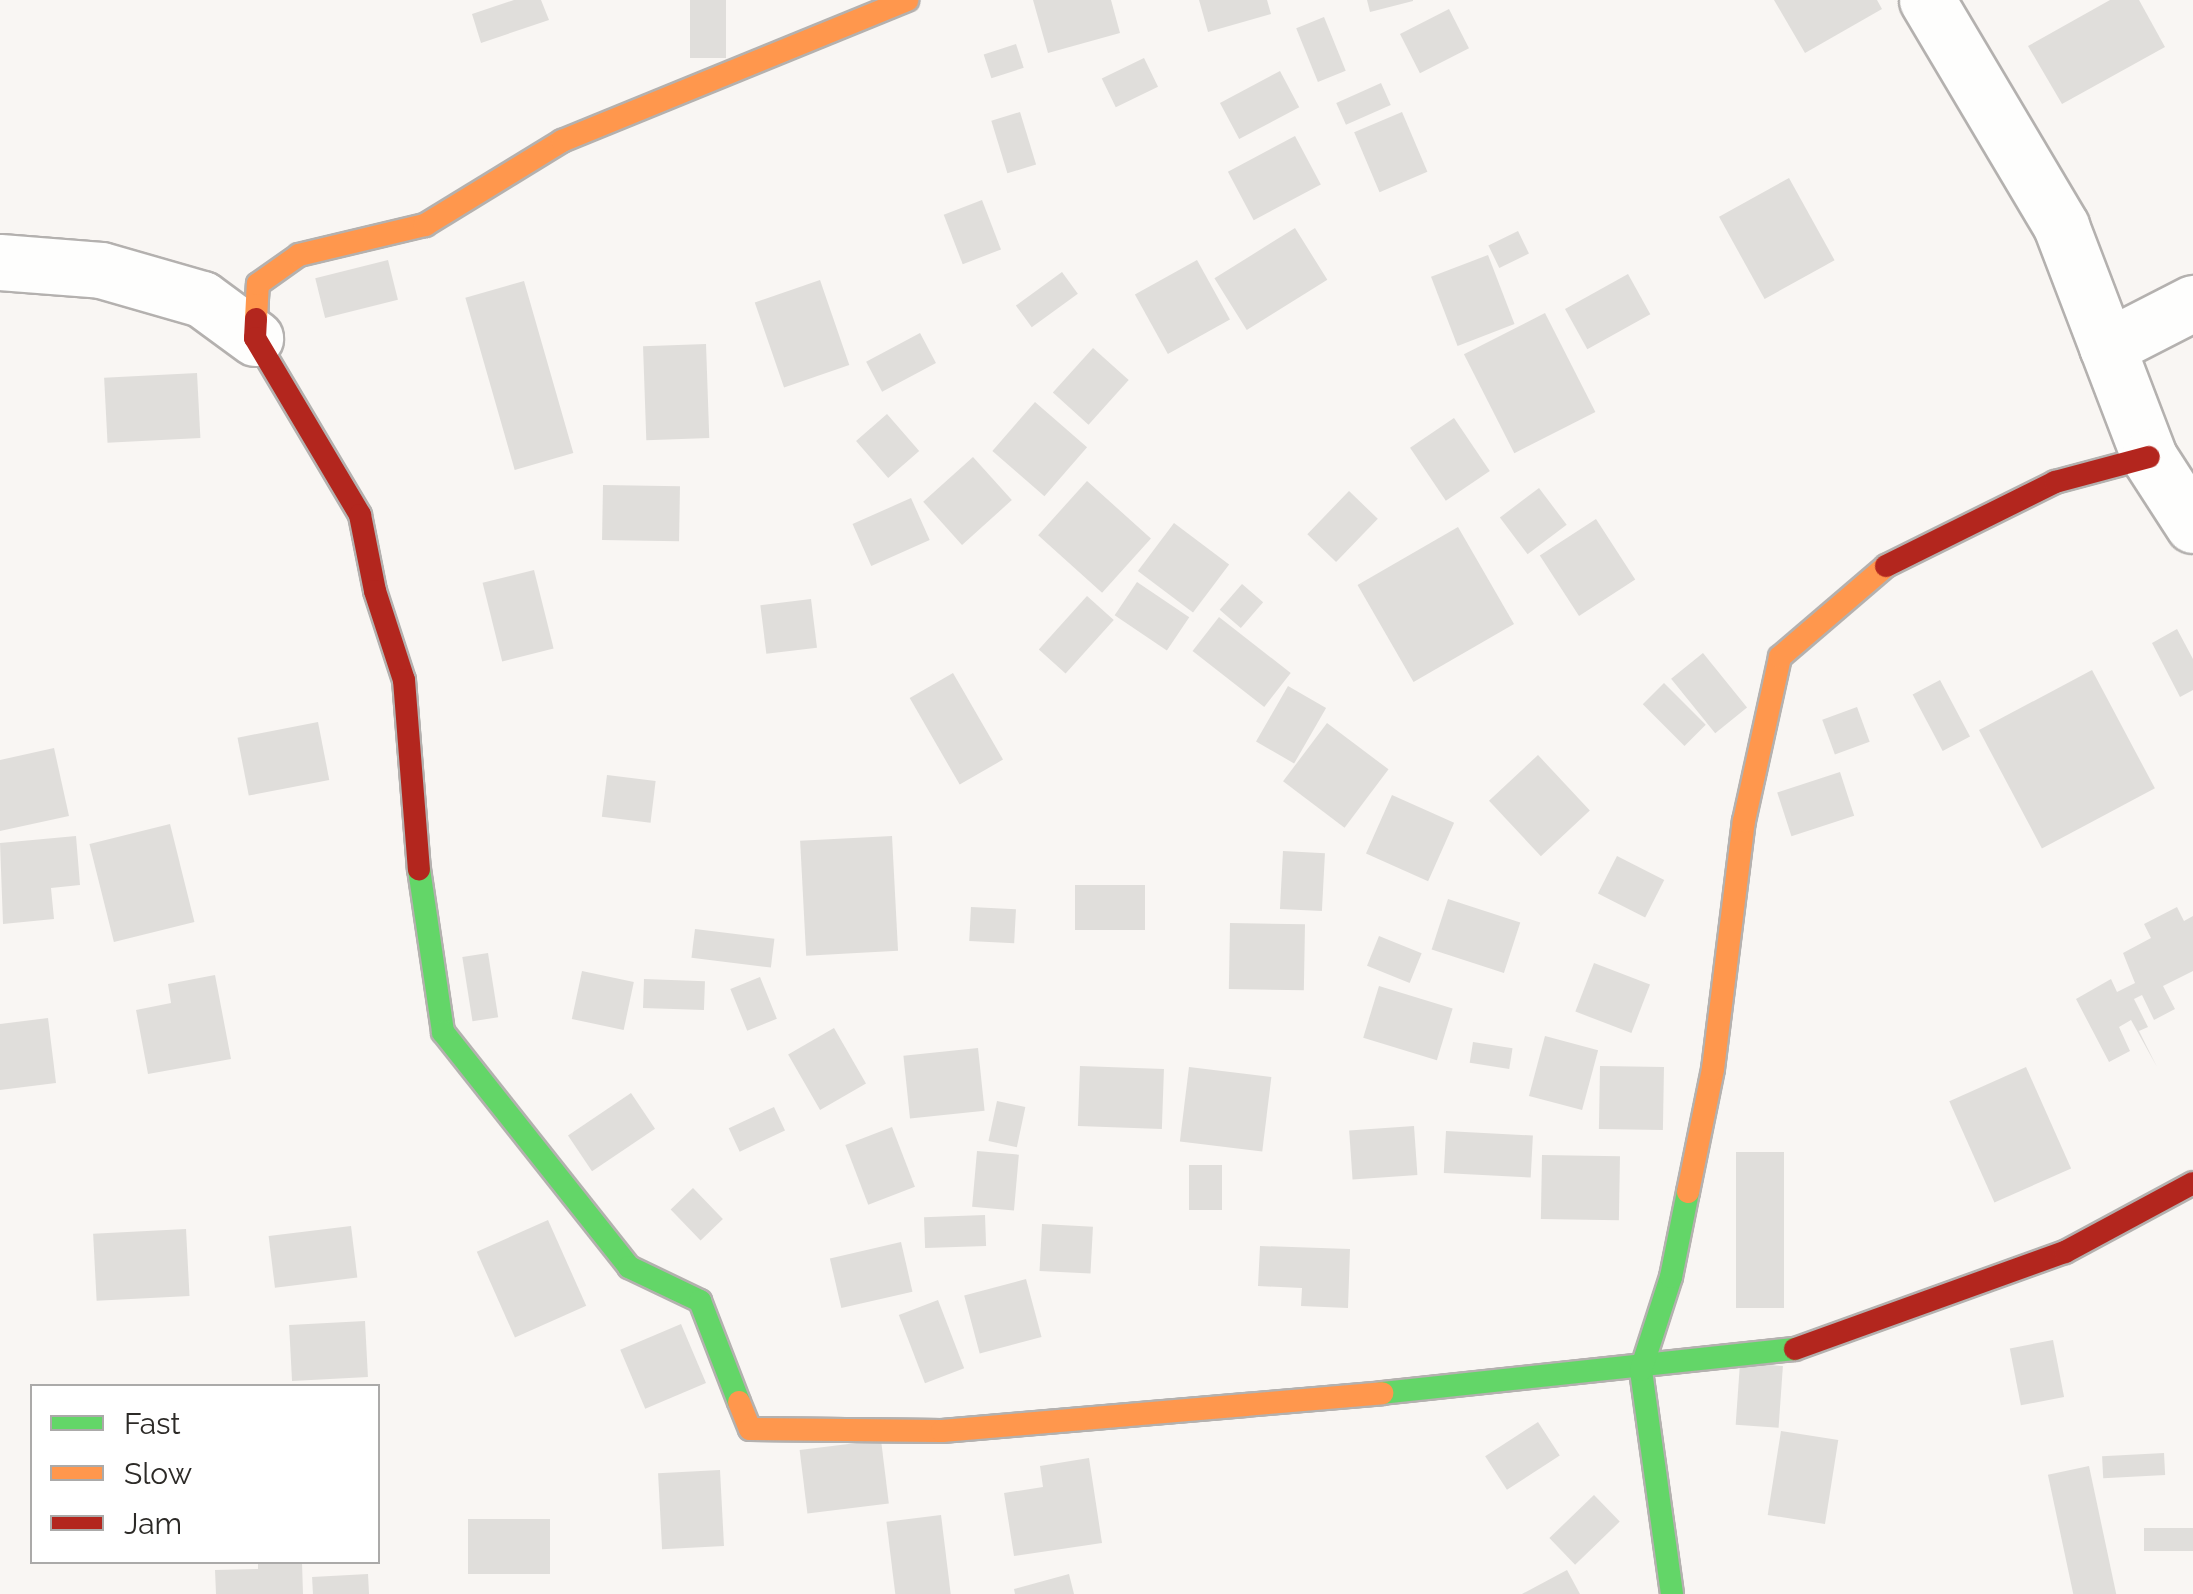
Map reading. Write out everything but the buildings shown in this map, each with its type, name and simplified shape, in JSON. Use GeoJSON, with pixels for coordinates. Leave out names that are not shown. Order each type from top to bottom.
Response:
{"type":"FeatureCollection","features":[{"type":"Feature","properties":{"kind":"street"},"geometry":{"type":"LineString","coordinates":[[255,338],[258,284],[299,256],[425,225],[562,141],[907,0]]}},
{"type":"Feature","properties":{"kind":"street"},"geometry":{"type":"LineString","coordinates":[[1928,0],[2061,226],[2150,457],[2193,525]]}},
{"type":"Feature","properties":{"kind":"street"},"geometry":{"type":"LineString","coordinates":[[0,262],[100,270],[202,298],[255,338],[360,515],[375,591],[404,680],[425,940],[444,1032],[628,1267],[700,1301],[750,1429],[942,1430],[1641,1370],[1846,1338],[2065,1252],[2193,1183]]}},
{"type":"Feature","properties":{"kind":"street"},"geometry":{"type":"LineString","coordinates":[[2107,347],[2193,303]]}},
{"type":"Feature","properties":{"kind":"street"},"geometry":{"type":"LineString","coordinates":[[1672,1594],[1641,1370],[1670,1277],[1713,1069],[1744,822],[1780,657],[1888,566],[2055,482],[2150,457]]}},
{"type":"Feature","properties":{"kind":"traffic: fast"},"geometry":{"type":"LineString","coordinates":[[419,869],[443,1032],[629,1267],[700,1301],[739,1402]]}},
{"type":"Feature","properties":{"kind":"traffic: fast"},"geometry":{"type":"LineString","coordinates":[[1672,1594],[1641,1370],[1671,1277],[1688,1192]]}},
{"type":"Feature","properties":{"kind":"traffic: fast"},"geometry":{"type":"LineString","coordinates":[[1382,1393],[1795,1349]]}},
{"type":"Feature","properties":{"kind":"traffic: slow"},"geometry":{"type":"LineString","coordinates":[[256,319],[258,284],[299,255],[425,225],[562,141],[907,0]]}},
{"type":"Feature","properties":{"kind":"traffic: slow"},"geometry":{"type":"LineString","coordinates":[[1688,1192],[1713,1069],[1744,821],[1780,657],[1886,566]]}},
{"type":"Feature","properties":{"kind":"traffic: slow"},"geometry":{"type":"LineString","coordinates":[[739,1402],[750,1429],[942,1431],[1382,1393]]}},
{"type":"Feature","properties":{"kind":"traffic: jam"},"geometry":{"type":"LineString","coordinates":[[256,319],[255,338],[360,515],[375,591],[404,680],[419,869]]}},
{"type":"Feature","properties":{"kind":"traffic: jam"},"geometry":{"type":"LineString","coordinates":[[1886,566],[2055,482],[2149,457]]}},
{"type":"Feature","properties":{"kind":"traffic: jam"},"geometry":{"type":"LineString","coordinates":[[1795,1349],[2065,1252],[2193,1183]]}}]}
